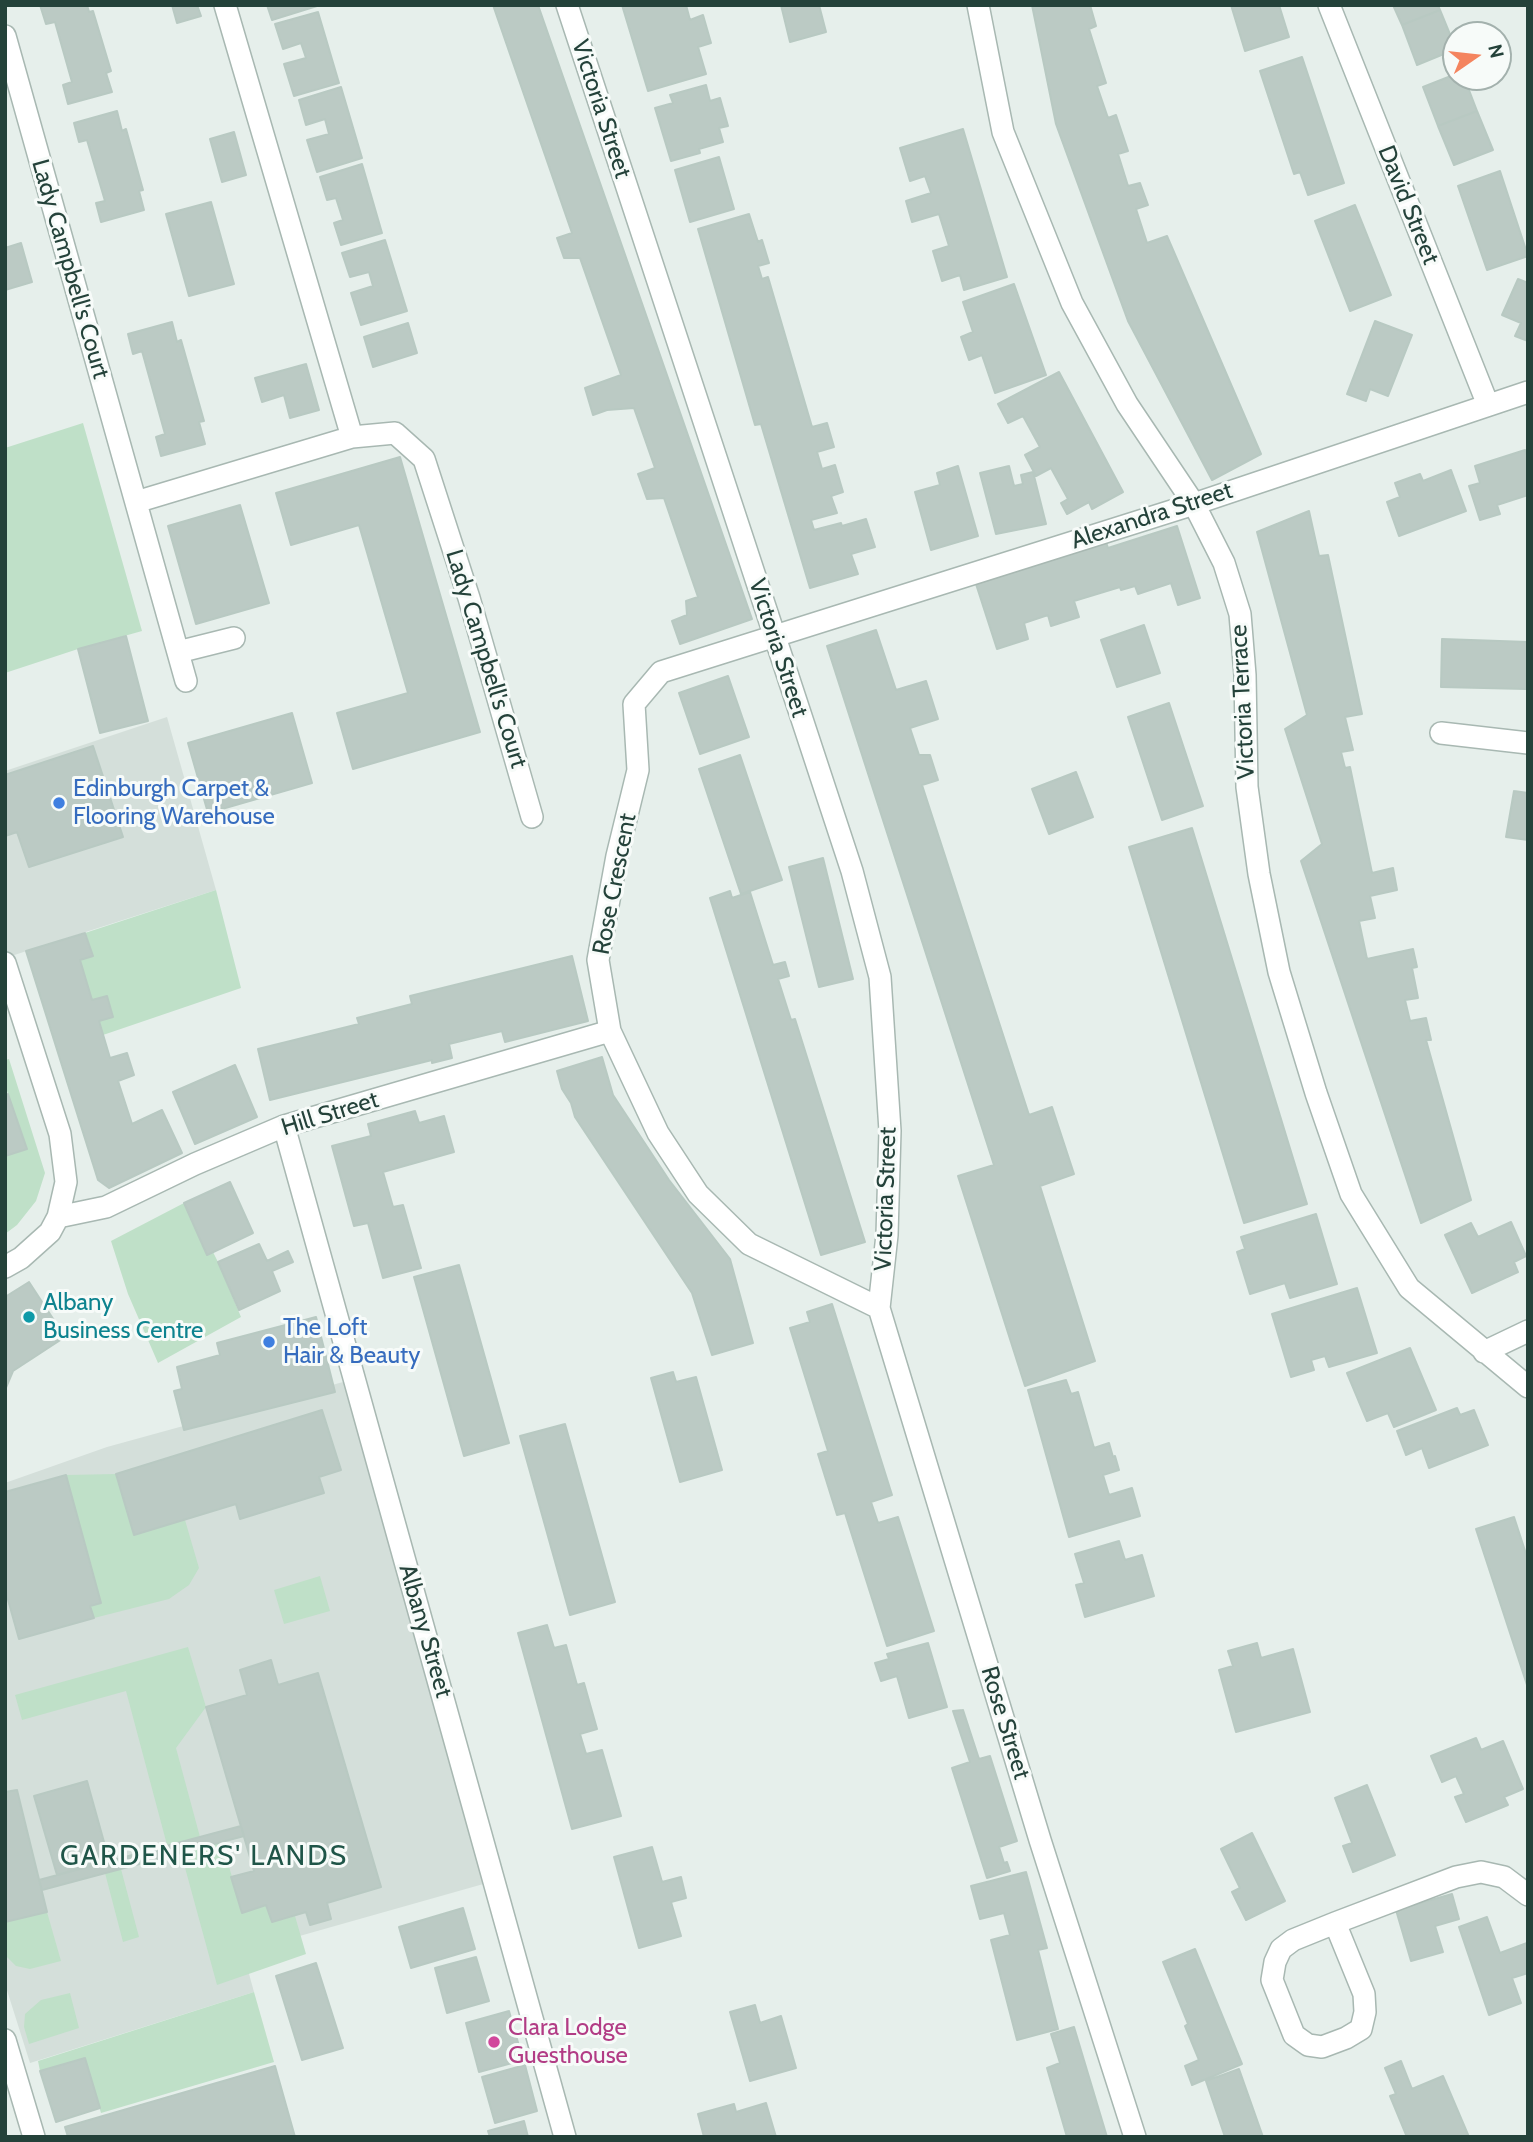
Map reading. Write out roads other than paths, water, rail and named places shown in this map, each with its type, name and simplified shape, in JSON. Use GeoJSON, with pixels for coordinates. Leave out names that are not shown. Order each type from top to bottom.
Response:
{"type":"FeatureCollection","features":[{"type":"Feature","properties":{"kind":"street"},"geometry":{"type":"LineString","coordinates":[[225,5],[352,437]]}},
{"type":"Feature","properties":{"kind":"street","name":"Victoria Street"},"geometry":{"type":"LineString","coordinates":[[567,5],[852,871],[880,977],[890,1131],[887,1236],[879,1308]]}},
{"type":"Feature","properties":{"kind":"street","name":"Victoria Terrace"},"geometry":{"type":"LineString","coordinates":[[978,5],[1003,132],[1072,303],[1127,404],[1194,504],[1224,564],[1240,614],[1245,675],[1247,787],[1259,874],[1279,972],[1316,1093],[1352,1194],[1409,1288],[1528,1387]]}},
{"type":"Feature","properties":{"kind":"street","name":"David Street"},"geometry":{"type":"LineString","coordinates":[[1329,5],[1488,405]]}},
{"type":"Feature","properties":{"kind":"street","name":"Lady Campbell's Court"},"geometry":{"type":"LineString","coordinates":[[5,36],[186,681]]}},
{"type":"Feature","properties":{"kind":"street","name":"Alexandra Street"},"geometry":{"type":"LineString","coordinates":[[774,636],[1194,504],[1528,392]]}},
{"type":"Feature","properties":{"kind":"street","name":"Lady Campbell's Court"},"geometry":{"type":"LineString","coordinates":[[136,502],[352,437],[394,433],[424,459],[469,598],[532,817]]}},
{"type":"Feature","properties":{"kind":"street","name":"Rose Crescent"},"geometry":{"type":"LineString","coordinates":[[774,636],[661,671],[634,704],[638,770],[617,856],[598,960],[610,1031],[658,1133],[698,1194],[749,1244],[879,1308]]}},
{"type":"Feature","properties":{"kind":"street"},"geometry":{"type":"LineString","coordinates":[[178,652],[234,638]]}},
{"type":"Feature","properties":{"kind":"street"},"geometry":{"type":"LineString","coordinates":[[1441,733],[1528,743]]}},
{"type":"Feature","properties":{"kind":"street"},"geometry":{"type":"LineString","coordinates":[[5,963],[60,1134],[66,1182],[58,1217],[50,1232],[20,1258],[5,1267]]}},
{"type":"Feature","properties":{"kind":"street","name":"Hill Street"},"geometry":{"type":"LineString","coordinates":[[58,1217],[106,1207],[195,1164],[284,1126],[610,1031]]}},
{"type":"Feature","properties":{"kind":"street","name":"Albany Street"},"geometry":{"type":"LineString","coordinates":[[284,1126],[565,2137]]}},
{"type":"Feature","properties":{"kind":"street","name":"Rose Street"},"geometry":{"type":"LineString","coordinates":[[879,1308],[1040,1840],[1135,2137]]}},
{"type":"Feature","properties":{"kind":"street"},"geometry":{"type":"LineString","coordinates":[[1484,1352],[1528,1331]]}},
{"type":"Feature","properties":{"kind":"street"},"geometry":{"type":"LineString","coordinates":[[1335,1923],[1364,1993],[1365,2012],[1361,2029],[1346,2038],[1322,2047],[1308,2045],[1294,2035],[1272,1980],[1275,1962],[1281,1949],[1293,1940],[1335,1923],[1457,1877],[1481,1872],[1504,1877],[1528,1895]]}},
{"type":"Feature","properties":{"kind":"street"},"geometry":{"type":"LineString","coordinates":[[5,2040],[34,2137]]}},
{"type":"Feature","properties":{"kind":"place","name":"Edinburgh Carpet & Flooring Warehouse"},"geometry":{"type":"Point","coordinates":[59,803]}},
{"type":"Feature","properties":{"kind":"place","name":"Albany Business Centre"},"geometry":{"type":"Point","coordinates":[29,1317]}},
{"type":"Feature","properties":{"kind":"place","name":"The Loft Hair & Beauty"},"geometry":{"type":"Point","coordinates":[269,1342]}},
{"type":"Feature","properties":{"kind":"place","name":"Clara Lodge Guesthouse"},"geometry":{"type":"Point","coordinates":[494,2042]}},
{"type":"Feature","properties":{"kind":"district","name":"GARDENERS' LANDS"},"geometry":{"type":"Point","coordinates":[204,1857]}}]}
